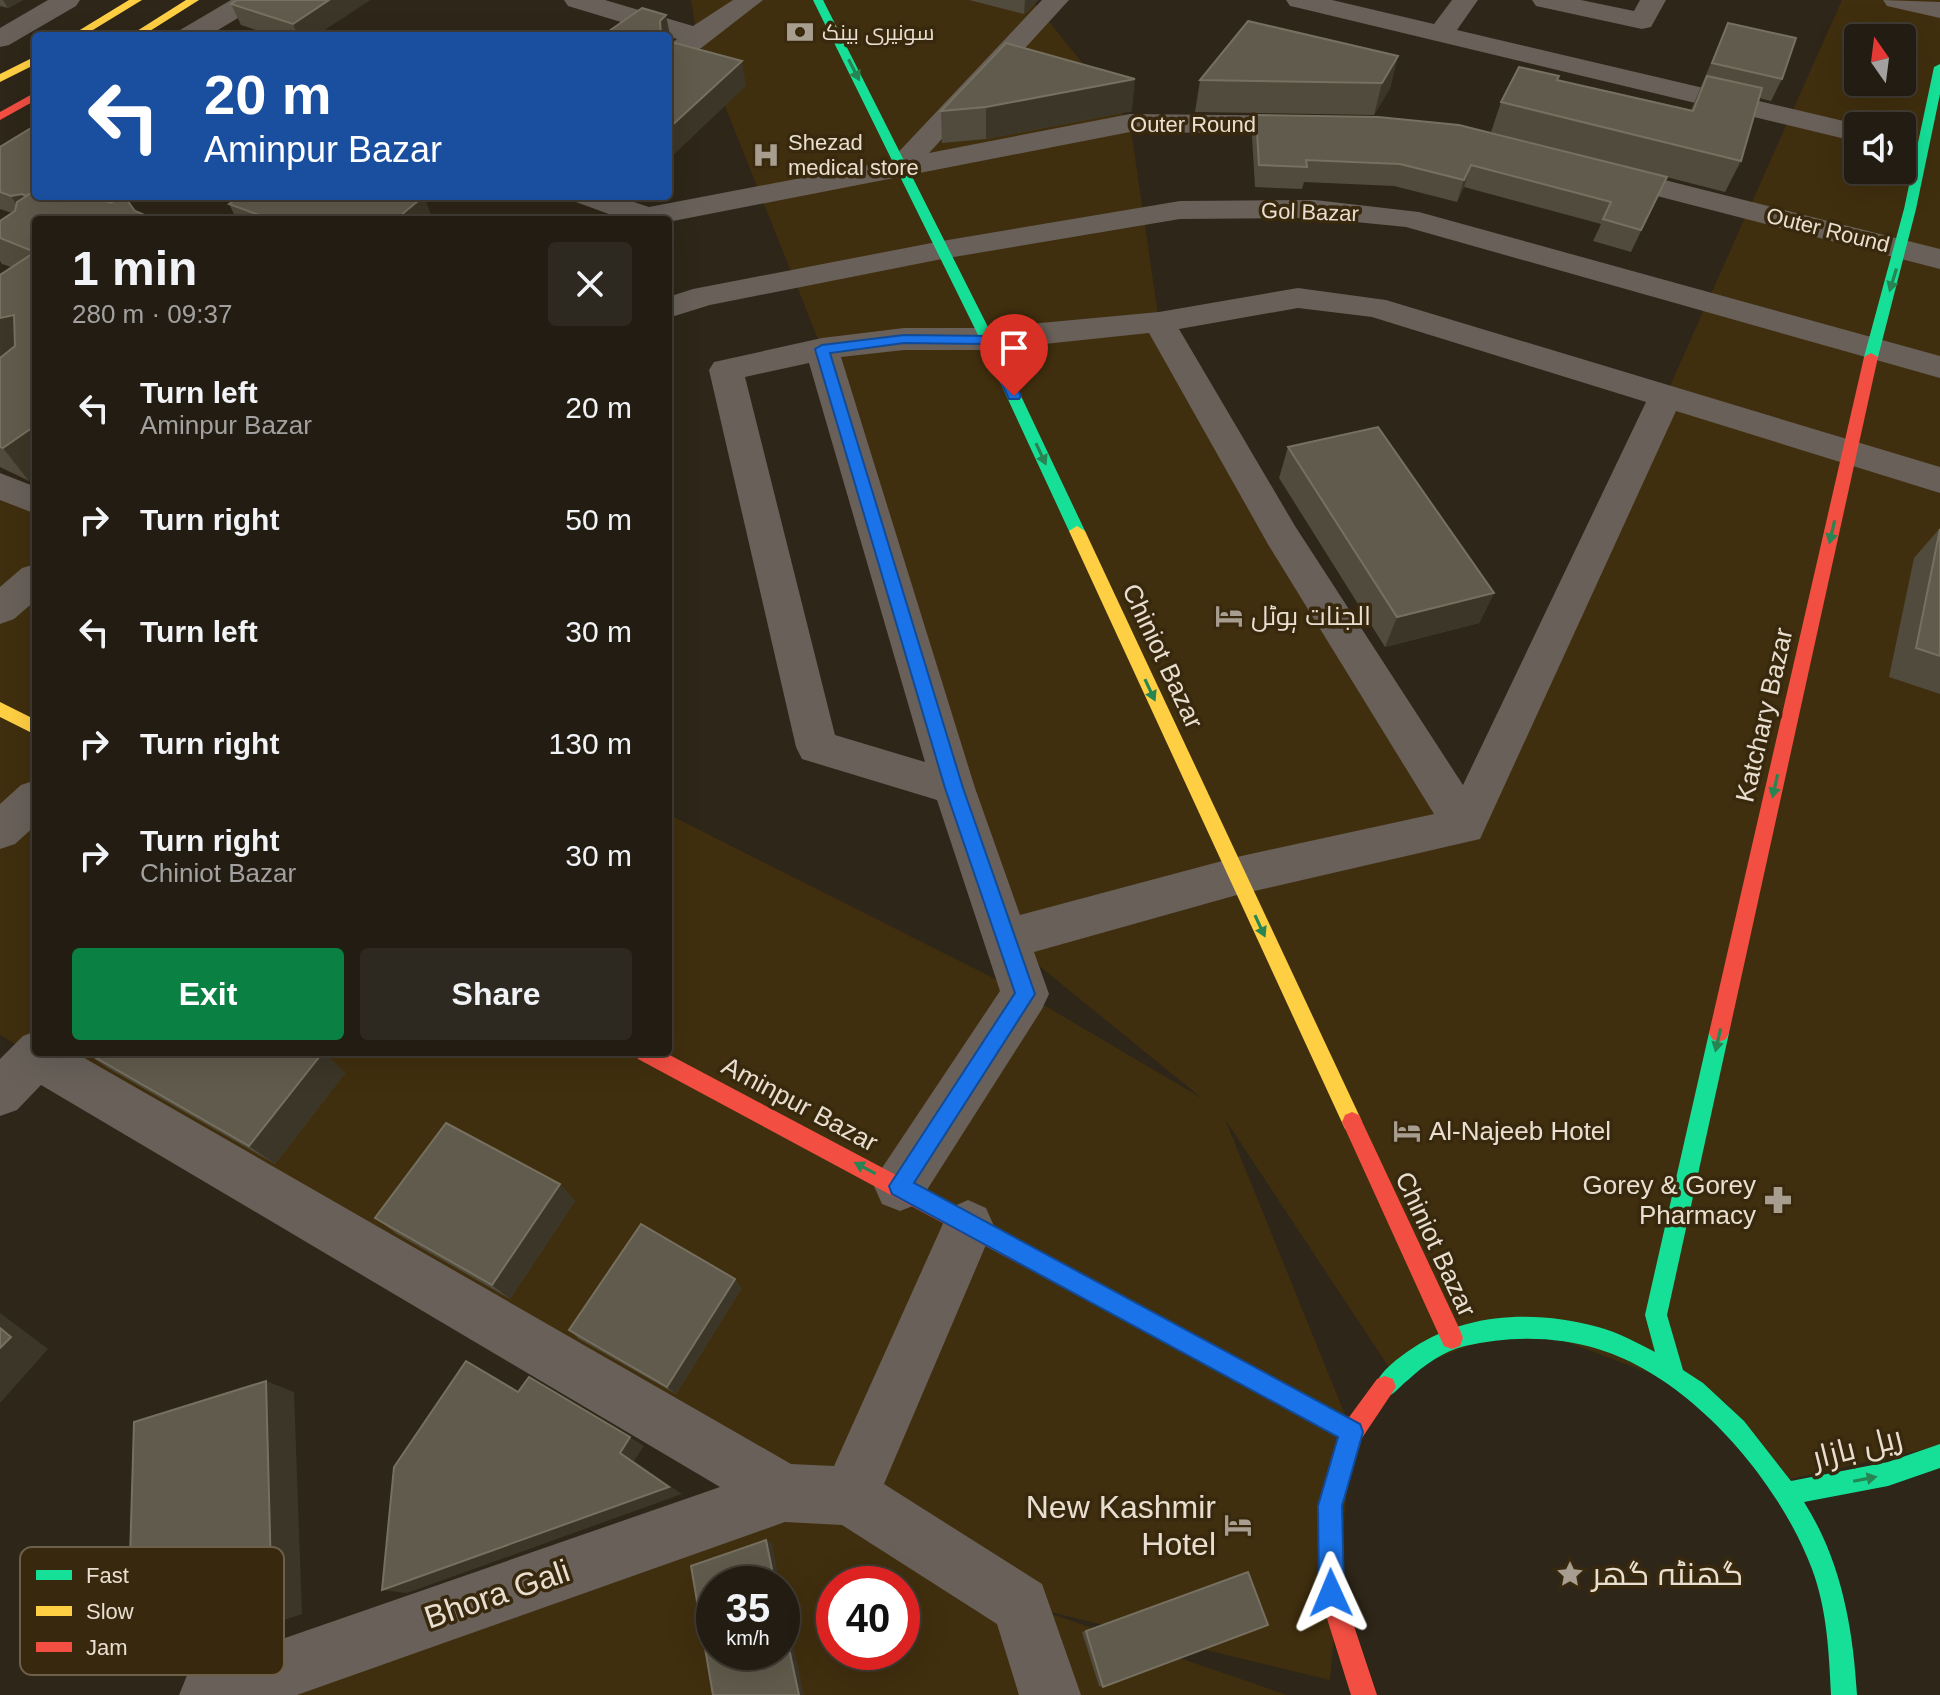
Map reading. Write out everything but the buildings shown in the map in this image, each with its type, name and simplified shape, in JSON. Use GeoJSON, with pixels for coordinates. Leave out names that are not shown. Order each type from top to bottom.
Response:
{"type":"FeatureCollection","features":[{"type":"Feature","properties":{"kind":"street"},"geometry":{"type":"LineString","coordinates":[[0,39],[67,0]]}},
{"type":"Feature","properties":{"kind":"street"},"geometry":{"type":"LineString","coordinates":[[82,32],[137,0]]}},
{"type":"Feature","properties":{"kind":"street"},"geometry":{"type":"LineString","coordinates":[[141,32],[194,0]]}},
{"type":"Feature","properties":{"kind":"street"},"geometry":{"type":"LineString","coordinates":[[196,32],[249,0]]}},
{"type":"Feature","properties":{"kind":"street"},"geometry":{"type":"LineString","coordinates":[[577,0],[697,36]]}},
{"type":"Feature","properties":{"kind":"street"},"geometry":{"type":"LineString","coordinates":[[672,57],[750,0]]}},
{"type":"Feature","properties":{"kind":"street","name":"Chiniot Bazar"},"geometry":{"type":"LineString","coordinates":[[818,0],[987,339],[1452,1338]]}},
{"type":"Feature","properties":{"kind":"street"},"geometry":{"type":"LineString","coordinates":[[902,165],[1056,0]]}},
{"type":"Feature","properties":{"kind":"street"},"geometry":{"type":"LineString","coordinates":[[1299,0],[1844,130]]}},
{"type":"Feature","properties":{"kind":"street"},"geometry":{"type":"LineString","coordinates":[[1440,34],[1465,0]]}},
{"type":"Feature","properties":{"kind":"street"},"geometry":{"type":"LineString","coordinates":[[1545,0],[1642,21],[1653,0]]}},
{"type":"Feature","properties":{"kind":"street"},"geometry":{"type":"LineString","coordinates":[[1896,0],[1940,10]]}},
{"type":"Feature","properties":{"kind":"street"},"geometry":{"type":"LineString","coordinates":[[1,78],[32,61]]}},
{"type":"Feature","properties":{"kind":"street","name":"Katchary Bazar"},"geometry":{"type":"LineString","coordinates":[[1916,140],[1940,67]]}},
{"type":"Feature","properties":{"kind":"street"},"geometry":{"type":"LineString","coordinates":[[0,117],[32,97]]}},
{"type":"Feature","properties":{"kind":"street","name":"Outer Round"},"geometry":{"type":"LineString","coordinates":[[648,216],[1130,123],[1343,126]]}},
{"type":"Feature","properties":{"kind":"street","name":"Outer Round"},"geometry":{"type":"LineString","coordinates":[[1576,167],[1940,259]]}},
{"type":"Feature","properties":{"kind":"street","name":"Katchary Bazar"},"geometry":{"type":"LineString","coordinates":[[1673,1374],[1656,1315],[1872,350],[1902,249],[1910,184]]}},
{"type":"Feature","properties":{"kind":"street"},"geometry":{"type":"LineString","coordinates":[[596,200],[633,216]]}},
{"type":"Feature","properties":{"kind":"street","name":"Gol Bazar"},"geometry":{"type":"LineString","coordinates":[[672,307],[704,296],[942,250],[1180,210],[1315,209],[1408,218],[1940,367]]}},
{"type":"Feature","properties":{"kind":"street"},"geometry":{"type":"LineString","coordinates":[[954,788],[817,747],[726,370],[822,349],[904,339],[987,339],[1159,322],[1298,298],[1375,307],[1940,480]]}},
{"type":"Feature","properties":{"kind":"street"},"geometry":{"type":"LineString","coordinates":[[1159,322],[1282,536],[1465,826]]}},
{"type":"Feature","properties":{"kind":"street"},"geometry":{"type":"LineString","coordinates":[[822,349],[954,788],[1025,994],[900,1186]]}},
{"type":"Feature","properties":{"kind":"street"},"geometry":{"type":"LineString","coordinates":[[1465,826],[1666,395]]}},
{"type":"Feature","properties":{"kind":"street"},"geometry":{"type":"LineString","coordinates":[[0,609],[32,581]]}},
{"type":"Feature","properties":{"kind":"street"},"geometry":{"type":"LineString","coordinates":[[0,709],[32,726]]}},
{"type":"Feature","properties":{"kind":"street"},"geometry":{"type":"LineString","coordinates":[[0,831],[32,802]]}},
{"type":"Feature","properties":{"kind":"street"},"geometry":{"type":"LineString","coordinates":[[1006,939],[1237,876],[1465,826]]}},
{"type":"Feature","properties":{"kind":"street"},"geometry":{"type":"LineString","coordinates":[[0,1093],[36,1056]]}},
{"type":"Feature","properties":{"kind":"street"},"geometry":{"type":"LineString","coordinates":[[41,1056],[785,1493],[850,1496],[1021,1605],[1050,1695]]}},
{"type":"Feature","properties":{"kind":"street","name":"Aminpur Bazar"},"geometry":{"type":"LineString","coordinates":[[653,1056],[900,1186],[968,1226],[1352,1432]]}},
{"type":"Feature","properties":{"kind":"street"},"geometry":{"type":"LineString","coordinates":[[850,1496],[968,1226]]}},
{"type":"Feature","properties":{"kind":"street"},"geometry":{"type":"LineString","coordinates":[[1355,1689],[1331,1593],[1330,1506],[1352,1432],[1394,1375],[1452,1338],[1522,1325],[1598,1337],[1673,1374],[1736,1426],[1788,1493],[1822,1564],[1841,1638],[1850,1692]]}},
{"type":"Feature","properties":{"kind":"street","name":"ریل بازار"},"geometry":{"type":"LineString","coordinates":[[1788,1493],[1888,1474],[1940,1456]]}},
{"type":"Feature","properties":{"kind":"street","name":"Bhora Gali"},"geometry":{"type":"LineString","coordinates":[[284,1669],[785,1493]]}},
{"type":"Feature","properties":{"kind":"street","name":"Bhora Gali"},"geometry":{"type":"LineString","coordinates":[[210,1695],[267,1675]]}},
{"type":"Feature","properties":{"kind":"shaded area"},"geometry":{"type":"Polygon","coordinates":[[[691,0],[1032,0],[1130,123],[1159,322],[1459,811],[1666,395],[1842,0],[1940,0],[1940,1446],[1790,1479],[1724,1401],[1522,1325],[1394,1375],[1225,1119],[1352,1432],[1330,1680],[1034,1608],[1287,1695],[205,1695],[262,1675],[284,1675],[284,1667],[785,1493],[36,1056],[672,1056],[672,816],[1025,994],[1203,1099],[1006,939],[822,349],[697,36],[691,0]]]}},
{"type":"Feature","properties":{"kind":"shaded area"},"geometry":{"type":"Polygon","coordinates":[[[0,479],[32,495],[32,1054],[0,1035],[0,479]]]}},
{"type":"Feature","properties":{"kind":"traffic: fast"},"geometry":{"type":"LineString","coordinates":[[818,0],[987,339],[1077,531]]}},
{"type":"Feature","properties":{"kind":"traffic: fast"},"geometry":{"type":"LineString","coordinates":[[1871,357],[1910,209],[1940,67]]}},
{"type":"Feature","properties":{"kind":"traffic: fast"},"geometry":{"type":"LineString","coordinates":[[1673,1374],[1656,1315],[1719,1033]]}},
{"type":"Feature","properties":{"kind":"traffic: fast"},"geometry":{"type":"LineString","coordinates":[[1107,1299],[1352,1432]]}},
{"type":"Feature","properties":{"kind":"traffic: fast"},"geometry":{"type":"LineString","coordinates":[[1385,1387],[1407,1366],[1436,1346],[1464,1335],[1496,1330],[1549,1328],[1600,1338],[1649,1360],[1695,1391],[1736,1429],[1771,1472],[1801,1518],[1822,1564],[1832,1596],[1844,1695]]}},
{"type":"Feature","properties":{"kind":"traffic: fast"},"geometry":{"type":"LineString","coordinates":[[1788,1493],[1888,1474],[1940,1456]]}},
{"type":"Feature","properties":{"kind":"traffic: slow"},"geometry":{"type":"LineString","coordinates":[[82,32],[137,0]]}},
{"type":"Feature","properties":{"kind":"traffic: slow"},"geometry":{"type":"LineString","coordinates":[[141,32],[194,0]]}},
{"type":"Feature","properties":{"kind":"traffic: slow"},"geometry":{"type":"LineString","coordinates":[[0,79],[32,61]]}},
{"type":"Feature","properties":{"kind":"traffic: slow"},"geometry":{"type":"LineString","coordinates":[[1077,531],[1352,1122]]}},
{"type":"Feature","properties":{"kind":"traffic: slow"},"geometry":{"type":"LineString","coordinates":[[0,709],[32,726]]}},
{"type":"Feature","properties":{"kind":"traffic: jam"},"geometry":{"type":"LineString","coordinates":[[0,117],[32,97]]}},
{"type":"Feature","properties":{"kind":"traffic: jam"},"geometry":{"type":"LineString","coordinates":[[1719,1033],[1871,357]]}},
{"type":"Feature","properties":{"kind":"traffic: jam"},"geometry":{"type":"LineString","coordinates":[[652,1056],[1107,1299]]}},
{"type":"Feature","properties":{"kind":"traffic: jam"},"geometry":{"type":"LineString","coordinates":[[1352,1122],[1452,1338]]}},
{"type":"Feature","properties":{"kind":"traffic: jam"},"geometry":{"type":"LineString","coordinates":[[1364,1695],[1331,1593],[1330,1506],[1352,1432],[1385,1387]]}},
{"type":"Feature","properties":{"kind":"place","name":"سونیری بینک"},"geometry":{"type":"Point","coordinates":[800,32]}},
{"type":"Feature","properties":{"kind":"place","name":"Shezad medical store"},"geometry":{"type":"Point","coordinates":[766,155]}},
{"type":"Feature","properties":{"kind":"place","name":"الجنات ہوٹل"},"geometry":{"type":"Point","coordinates":[1229,616]}},
{"type":"Feature","properties":{"kind":"place","name":"Al-Najeeb Hotel"},"geometry":{"type":"Point","coordinates":[1407,1131]}},
{"type":"Feature","properties":{"kind":"place","name":"Gorey & Gorey Pharmacy"},"geometry":{"type":"Point","coordinates":[1778,1200]}},
{"type":"Feature","properties":{"kind":"place","name":"New Kashmir Hotel"},"geometry":{"type":"Point","coordinates":[1238,1525]}},
{"type":"Feature","properties":{"kind":"place","name":"گھنٹہ گھر"},"geometry":{"type":"Point","coordinates":[1570,1574]}},
{"type":"Feature","properties":{"kind":"route"},"geometry":{"type":"LineString","coordinates":[[1014,396],[987,339],[904,339],[822,349],[954,788],[1025,994],[900,1186],[968,1226],[1352,1432],[1330,1506],[1331,1593]]}}]}
